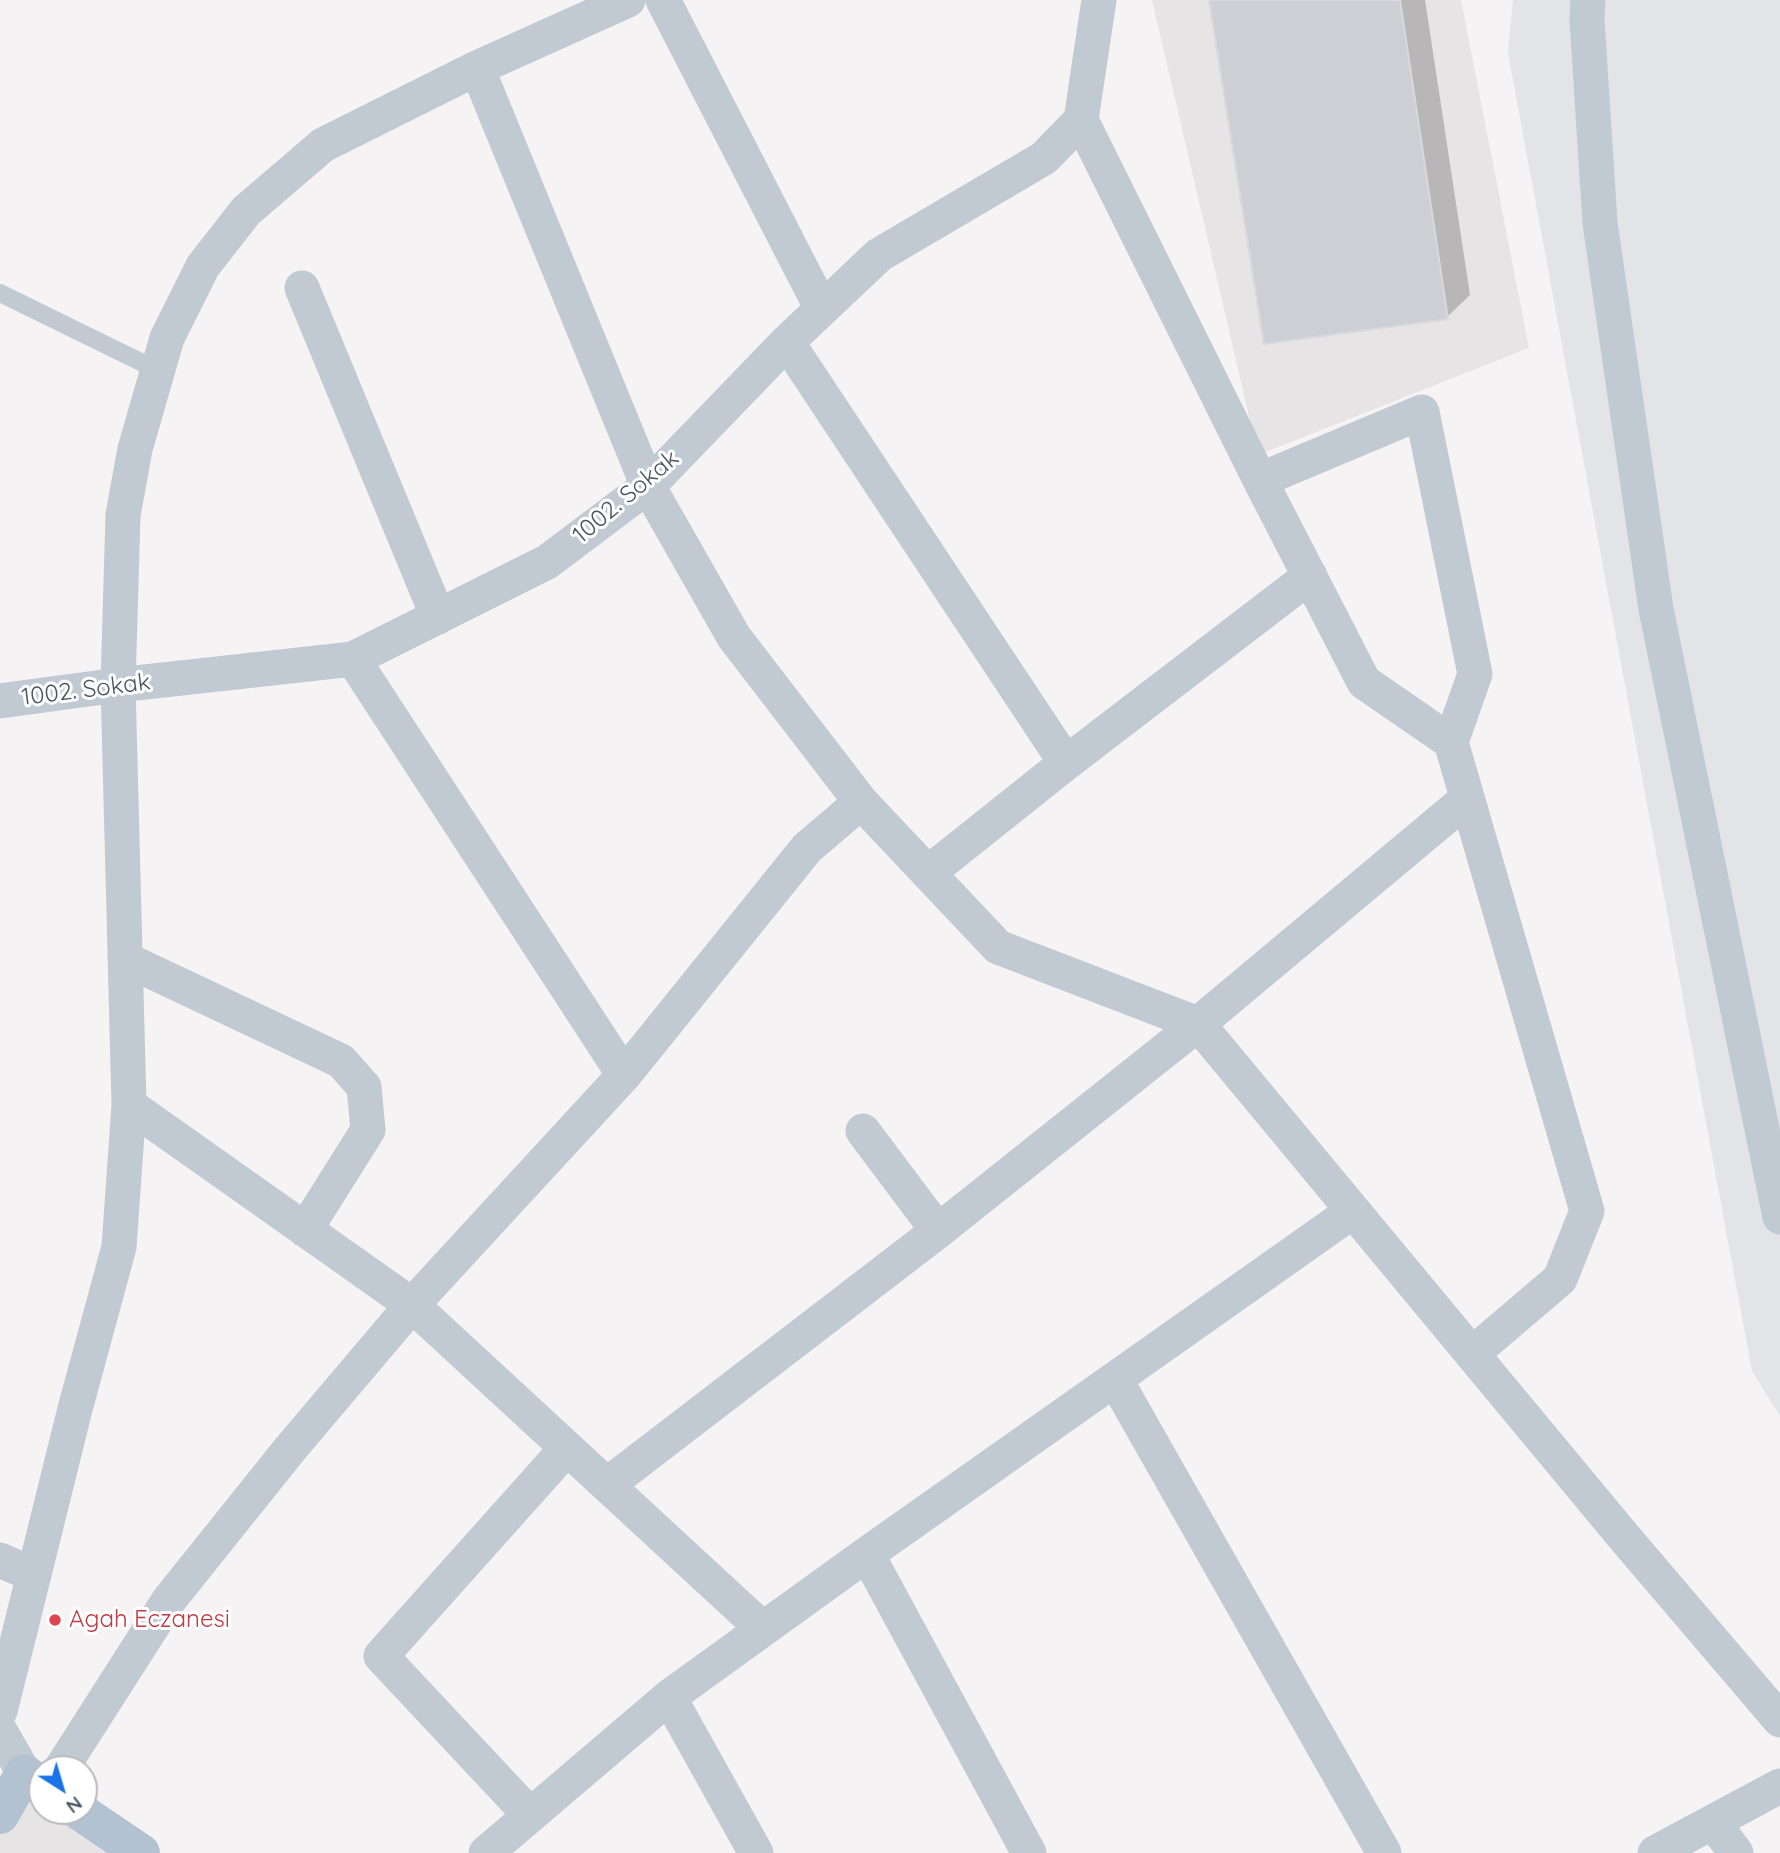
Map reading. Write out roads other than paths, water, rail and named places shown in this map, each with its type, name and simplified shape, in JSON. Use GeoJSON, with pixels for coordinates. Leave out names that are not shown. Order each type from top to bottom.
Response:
{"type":"FeatureCollection","features":[{"type":"Feature","properties":{"kind":"main road"},"geometry":{"type":"LineString","coordinates":[[0,1815],[28,1784]]}},
{"type":"Feature","properties":{"kind":"main road"},"geometry":{"type":"LineString","coordinates":[[98,1824],[141,1853]]}},
{"type":"Feature","properties":{"kind":"street"},"geometry":{"type":"LineString","coordinates":[[0,1711],[119,1247],[129,1105],[118,685],[123,515],[135,449],[167,338],[203,266],[246,211],[323,145],[477,68],[628,0]]}},
{"type":"Feature","properties":{"kind":"street"},"geometry":{"type":"LineString","coordinates":[[663,0],[822,309]]}},
{"type":"Feature","properties":{"kind":"street"},"geometry":{"type":"LineString","coordinates":[[1099,0],[1081,120],[1364,682],[1451,742]]}},
{"type":"Feature","properties":{"kind":"street"},"geometry":{"type":"LineString","coordinates":[[1588,0],[1600,223],[1656,609],[1780,1217]]}},
{"type":"Feature","properties":{"kind":"street"},"geometry":{"type":"LineString","coordinates":[[477,68],[648,486],[734,637],[861,802],[998,947],[1198,1024],[1780,1720]]}},
{"type":"Feature","properties":{"kind":"street","name":"1002. Sokak"},"geometry":{"type":"LineString","coordinates":[[0,701],[353,659],[548,562],[648,486],[788,342],[879,255],[1044,158],[1081,120]]}},
{"type":"Feature","properties":{"kind":"street"},"geometry":{"type":"LineString","coordinates":[[302,288],[438,617]]}},
{"type":"Feature","properties":{"kind":"street"},"geometry":{"type":"LineString","coordinates":[[788,342],[1066,763]]}},
{"type":"Feature","properties":{"kind":"street"},"geometry":{"type":"LineString","coordinates":[[1260,480],[1422,412],[1475,674],[1451,742],[1587,1211],[1560,1279],[1472,1354]]}},
{"type":"Feature","properties":{"kind":"street"},"geometry":{"type":"LineString","coordinates":[[928,873],[1066,763],[1310,576]]}},
{"type":"Feature","properties":{"kind":"street"},"geometry":{"type":"LineString","coordinates":[[353,659],[624,1074]]}},
{"type":"Feature","properties":{"kind":"street"},"geometry":{"type":"LineString","coordinates":[[607,1485],[938,1231],[1198,1024],[1467,799]]}},
{"type":"Feature","properties":{"kind":"street"},"geometry":{"type":"LineString","coordinates":[[70,1755],[169,1600],[290,1449],[412,1305],[624,1074],[807,848],[861,802]]}},
{"type":"Feature","properties":{"kind":"street"},"geometry":{"type":"LineString","coordinates":[[125,959],[341,1061],[363,1087],[368,1130],[305,1230]]}},
{"type":"Feature","properties":{"kind":"street"},"geometry":{"type":"LineString","coordinates":[[129,1105],[412,1305],[763,1629]]}},
{"type":"Feature","properties":{"kind":"street"},"geometry":{"type":"LineString","coordinates":[[863,1131],[938,1231]]}},
{"type":"Feature","properties":{"kind":"street"},"geometry":{"type":"LineString","coordinates":[[486,1853],[669,1697],[1353,1211]]}},
{"type":"Feature","properties":{"kind":"street"},"geometry":{"type":"LineString","coordinates":[[1115,1379],[1384,1853]]}},
{"type":"Feature","properties":{"kind":"street"},"geometry":{"type":"LineString","coordinates":[[530,1815],[381,1656],[567,1448]]}},
{"type":"Feature","properties":{"kind":"street"},"geometry":{"type":"LineString","coordinates":[[867,1554],[1029,1853]]}},
{"type":"Feature","properties":{"kind":"street"},"geometry":{"type":"LineString","coordinates":[[0,1560],[34,1575]]}},
{"type":"Feature","properties":{"kind":"street"},"geometry":{"type":"LineString","coordinates":[[669,1697],[756,1853]]}},
{"type":"Feature","properties":{"kind":"street"},"geometry":{"type":"LineString","coordinates":[[0,1731],[28,1772]]}},
{"type":"Feature","properties":{"kind":"street"},"geometry":{"type":"LineString","coordinates":[[1655,1853],[1780,1786]]}},
{"type":"Feature","properties":{"kind":"street"},"geometry":{"type":"LineString","coordinates":[[1713,1822],[1737,1853]]}},
{"type":"Feature","properties":{"kind":"lane"},"geometry":{"type":"LineString","coordinates":[[0,293],[157,370]]}},
{"type":"Feature","properties":{"kind":"place","name":"Agah Eczanesi"},"geometry":{"type":"Point","coordinates":[55,1620]}}]}
